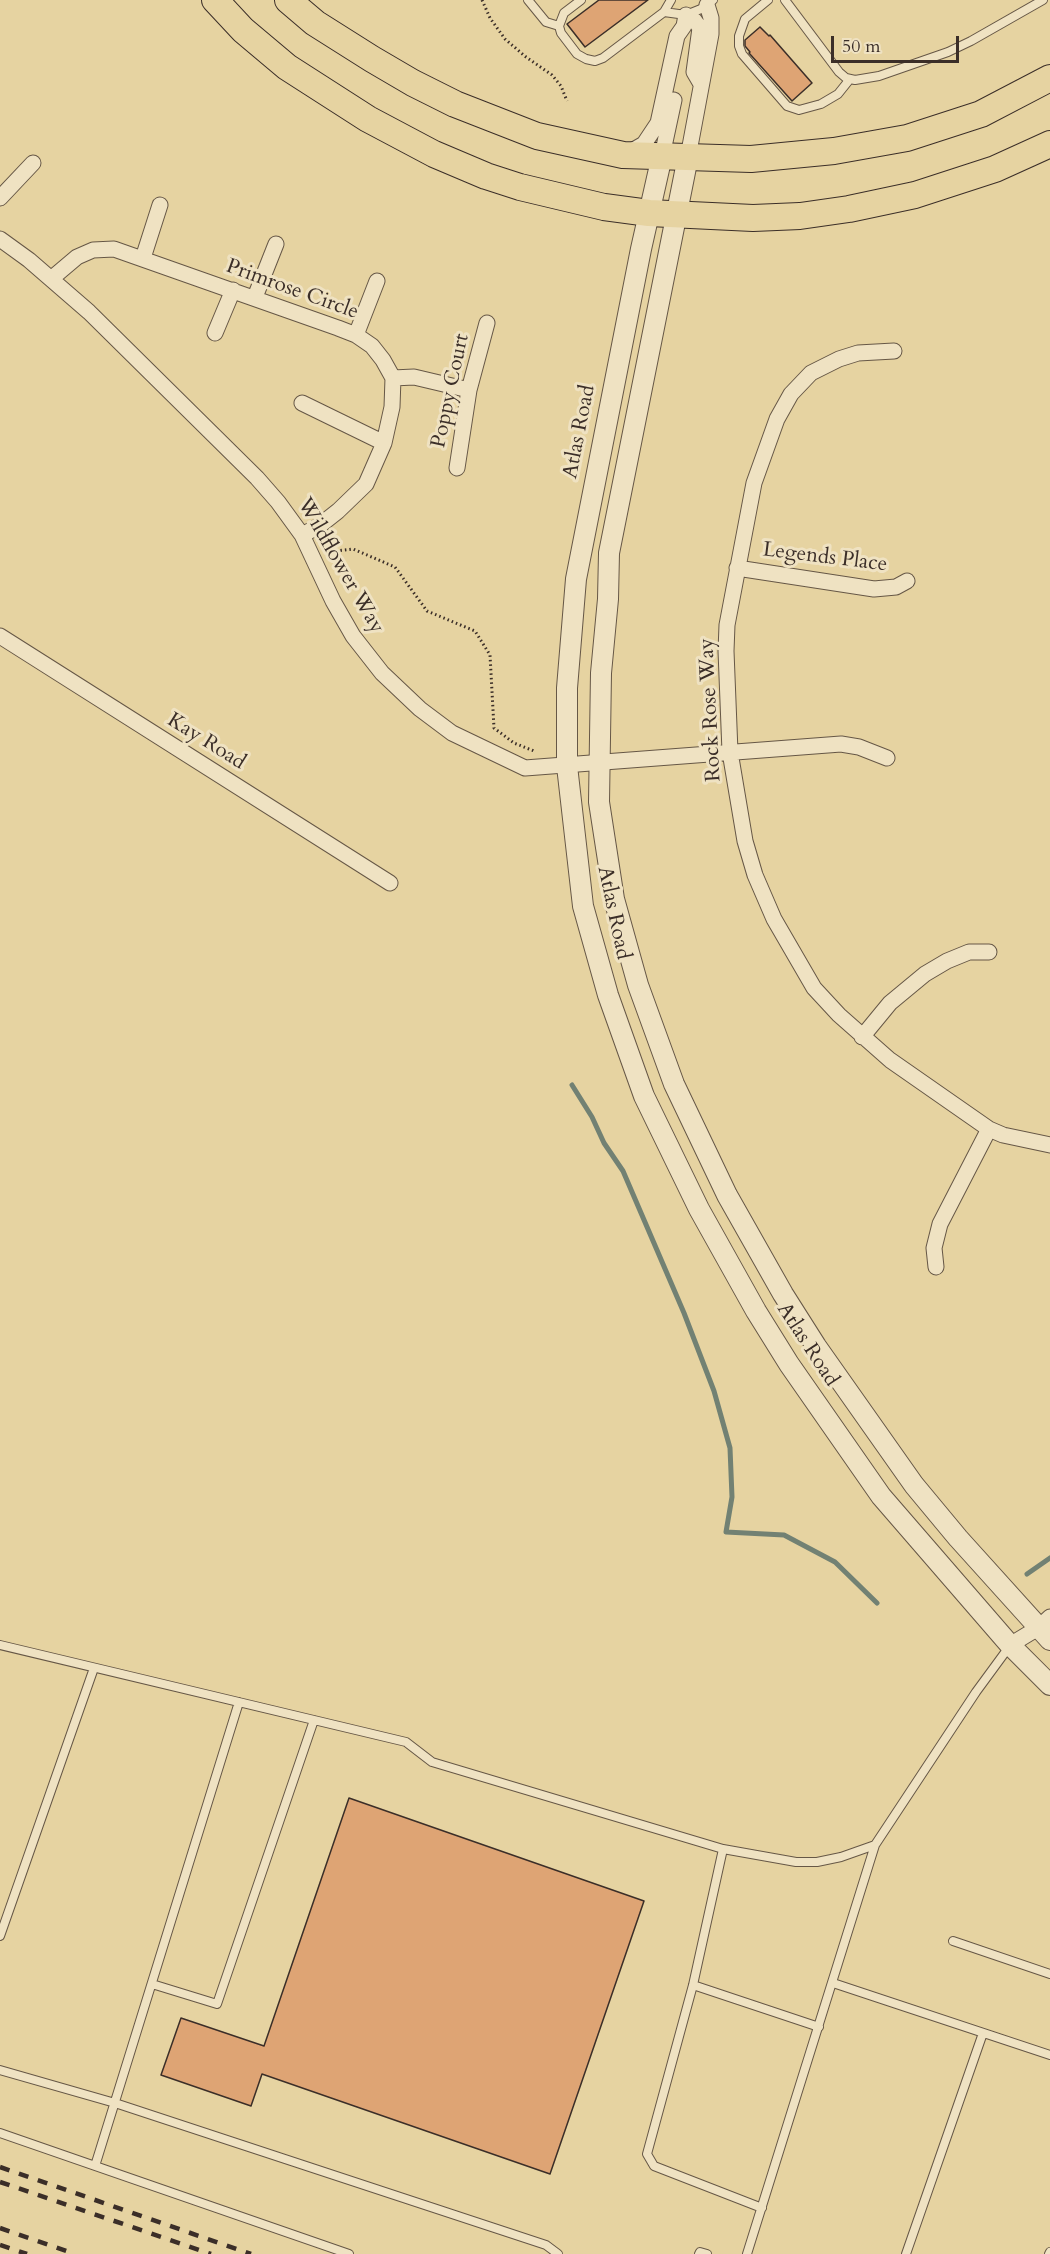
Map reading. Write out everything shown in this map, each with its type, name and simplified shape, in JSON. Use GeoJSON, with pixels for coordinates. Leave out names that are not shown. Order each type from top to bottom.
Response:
{"type":"FeatureCollection","features":[{"type":"Feature","properties":{"kind":"highway"},"geometry":{"type":"LineString","coordinates":[[215,0],[243,30],[287,67],[368,119],[434,154],[486,176],[535,191],[604,207],[676,215],[753,218],[784,217],[866,207],[915,195],[995,169],[1050,144]]}},
{"type":"Feature","properties":{"kind":"highway"},"geometry":{"type":"LineString","coordinates":[[288,0],[315,23],[372,59],[455,104],[537,136],[623,155],[751,159],[834,151],[907,138],[981,114],[1050,78]]}},
{"type":"Feature","properties":{"kind":"street","name":"Atlas Road"},"geometry":{"type":"LineString","coordinates":[[708,2],[711,26],[688,157],[609,553],[608,599],[601,673],[599,802],[614,899],[628,955],[674,1084],[727,1195],[783,1294],[816,1346],[908,1476],[958,1538],[1046,1628]]}},
{"type":"Feature","properties":{"kind":"street","name":"Atlas Road"},"geometry":{"type":"LineString","coordinates":[[701,84],[694,72],[700,28],[695,21],[685,20],[686,35],[576,579],[559,766],[583,906],[608,995],[644,1096],[699,1209],[756,1311],[881,1496],[1010,1645],[1050,1685]]}},
{"type":"Feature","properties":{"kind":"street"},"geometry":{"type":"LineString","coordinates":[[623,155],[644,144],[658,123],[677,36],[685,20]]}},
{"type":"Feature","properties":{"kind":"street"},"geometry":{"type":"LineString","coordinates":[[0,198],[33,163]]}},
{"type":"Feature","properties":{"kind":"street"},"geometry":{"type":"LineString","coordinates":[[143,258],[160,204]]}},
{"type":"Feature","properties":{"kind":"street","name":"Wildflower Way"},"geometry":{"type":"LineString","coordinates":[[0,239],[89,312],[257,478],[302,535],[353,636],[382,673],[420,709],[452,733],[525,768],[841,744],[859,747],[887,758]]}},
{"type":"Feature","properties":{"kind":"street"},"geometry":{"type":"LineString","coordinates":[[255,297],[276,244]]}},
{"type":"Feature","properties":{"kind":"street","name":"Primrose Circle"},"geometry":{"type":"LineString","coordinates":[[51,279],[77,257],[93,249],[114,249],[255,297],[356,335],[372,346],[393,378]]}},
{"type":"Feature","properties":{"kind":"street"},"geometry":{"type":"LineString","coordinates":[[356,335],[377,281]]}},
{"type":"Feature","properties":{"kind":"street"},"geometry":{"type":"LineString","coordinates":[[215,333],[233,290]]}},
{"type":"Feature","properties":{"kind":"street","name":"Poppy Court"},"geometry":{"type":"LineString","coordinates":[[457,468],[469,390],[487,323]]}},
{"type":"Feature","properties":{"kind":"street","name":"Rock Rose Way"},"geometry":{"type":"LineString","coordinates":[[894,351],[858,353],[839,359],[811,373],[791,394],[777,419],[754,483],[727,625],[726,651],[730,752],[745,841],[755,875],[774,919],[814,988],[862,1037],[890,1060],[989,1129],[1003,1135],[1050,1145]]}},
{"type":"Feature","properties":{"kind":"street"},"geometry":{"type":"LineString","coordinates":[[302,535],[320,526],[366,483],[384,443],[392,407],[393,378],[414,377],[469,390]]}},
{"type":"Feature","properties":{"kind":"street"},"geometry":{"type":"LineString","coordinates":[[302,403],[384,443]]}},
{"type":"Feature","properties":{"kind":"street","name":"Legends Place"},"geometry":{"type":"LineString","coordinates":[[737,568],[874,589],[896,587],[907,580]]}},
{"type":"Feature","properties":{"kind":"street","name":"Kay Road"},"geometry":{"type":"LineString","coordinates":[[0,636],[390,883]]}},
{"type":"Feature","properties":{"kind":"street"},"geometry":{"type":"LineString","coordinates":[[862,1037],[890,1004],[925,974],[969,952],[989,952]]}},
{"type":"Feature","properties":{"kind":"street"},"geometry":{"type":"LineString","coordinates":[[936,1267],[934,1248],[940,1224],[989,1129]]}},
{"type":"Feature","properties":{"kind":"street"},"geometry":{"type":"LineString","coordinates":[[1010,1645],[1046,1628]]}},
{"type":"Feature","properties":{"kind":"lane"},"geometry":{"type":"LineString","coordinates":[[528,0],[546,22],[559,26]]}},
{"type":"Feature","properties":{"kind":"lane"},"geometry":{"type":"LineString","coordinates":[[581,0],[564,13],[559,26],[561,33],[577,54],[585,59],[596,61],[664,12],[670,0]]}},
{"type":"Feature","properties":{"kind":"lane"},"geometry":{"type":"LineString","coordinates":[[768,0],[745,19],[740,30],[739,46],[742,54],[787,106],[799,110],[821,104],[837,94],[850,79]]}},
{"type":"Feature","properties":{"kind":"lane"},"geometry":{"type":"LineString","coordinates":[[785,0],[839,72],[850,79],[860,80],[879,76],[948,52],[1043,0]]}},
{"type":"Feature","properties":{"kind":"lane"},"geometry":{"type":"LineString","coordinates":[[664,12],[685,20],[708,2]]}},
{"type":"Feature","properties":{"kind":"lane"},"geometry":{"type":"LineString","coordinates":[[0,1645],[406,1742],[432,1762],[723,1849],[796,1862],[817,1862],[841,1857],[875,1845]]}},
{"type":"Feature","properties":{"kind":"lane"},"geometry":{"type":"LineString","coordinates":[[747,2254],[875,1845],[976,1692],[1010,1645]]}},
{"type":"Feature","properties":{"kind":"lane"},"geometry":{"type":"LineString","coordinates":[[0,1935],[94,1668]]}},
{"type":"Feature","properties":{"kind":"lane"},"geometry":{"type":"LineString","coordinates":[[95,2166],[239,1702]]}},
{"type":"Feature","properties":{"kind":"lane"},"geometry":{"type":"LineString","coordinates":[[152,1984],[217,2004],[314,1720]]}},
{"type":"Feature","properties":{"kind":"lane"},"geometry":{"type":"LineString","coordinates":[[723,1849],[693,1985],[647,2154],[654,2166],[762,2208]]}},
{"type":"Feature","properties":{"kind":"lane"},"geometry":{"type":"LineString","coordinates":[[953,1941],[1050,1974]]}},
{"type":"Feature","properties":{"kind":"lane"},"geometry":{"type":"LineString","coordinates":[[833,1983],[1050,2055]]}},
{"type":"Feature","properties":{"kind":"lane"},"geometry":{"type":"LineString","coordinates":[[693,1985],[819,2027]]}},
{"type":"Feature","properties":{"kind":"lane"},"geometry":{"type":"LineString","coordinates":[[906,2254],[983,2032]]}},
{"type":"Feature","properties":{"kind":"lane"},"geometry":{"type":"LineString","coordinates":[[0,2070],[115,2103],[546,2245],[558,2254]]}},
{"type":"Feature","properties":{"kind":"lane"},"geometry":{"type":"LineString","coordinates":[[0,2133],[350,2254]]}},
{"type":"Feature","properties":{"kind":"lane"},"geometry":{"type":"LineString","coordinates":[[699,2254],[700,2252],[707,2254]]}},
{"type":"Feature","properties":{"kind":"path"},"geometry":{"type":"LineString","coordinates":[[482,0],[490,18],[505,39],[552,75],[561,86],[567,100]]}},
{"type":"Feature","properties":{"kind":"path"},"geometry":{"type":"LineString","coordinates":[[312,554],[352,549],[395,567],[427,611],[475,631],[490,655],[494,728],[514,743],[540,753],[550,749],[559,766]]}},
{"type":"Feature","properties":{"kind":"building"},"geometry":{"type":"Polygon","coordinates":[[[599,0],[648,0],[585,47],[567,24],[599,0]]]}},
{"type":"Feature","properties":{"kind":"building"},"geometry":{"type":"Polygon","coordinates":[[[760,27],[770,35],[812,83],[792,101],[745,46],[745,40],[760,27]]]}},
{"type":"Feature","properties":{"kind":"building"},"geometry":{"type":"Polygon","coordinates":[[[349,1798],[644,1901],[550,2174],[262,2074],[251,2106],[161,2075],[181,2018],[264,2046],[349,1798]]]}},
{"type":"Feature","properties":{"kind":"waterway"},"geometry":{"type":"LineString","coordinates":[[572,1085],[592,1117],[604,1143],[623,1171],[684,1313],[714,1391],[730,1448],[732,1497],[726,1532],[784,1535],[835,1562],[877,1603]]}},
{"type":"Feature","properties":{"kind":"waterway"},"geometry":{"type":"LineString","coordinates":[[1027,1574],[1050,1558]]}},
{"type":"Feature","properties":{"kind":"railway"},"geometry":{"type":"LineString","coordinates":[[0,2167],[251,2254]]}},
{"type":"Feature","properties":{"kind":"railway"},"geometry":{"type":"LineString","coordinates":[[0,2182],[211,2254]]}},
{"type":"Feature","properties":{"kind":"railway"},"geometry":{"type":"LineString","coordinates":[[0,2228],[75,2254]]}},
{"type":"Feature","properties":{"kind":"railway"},"geometry":{"type":"LineString","coordinates":[[0,2245],[27,2254]]}}]}
